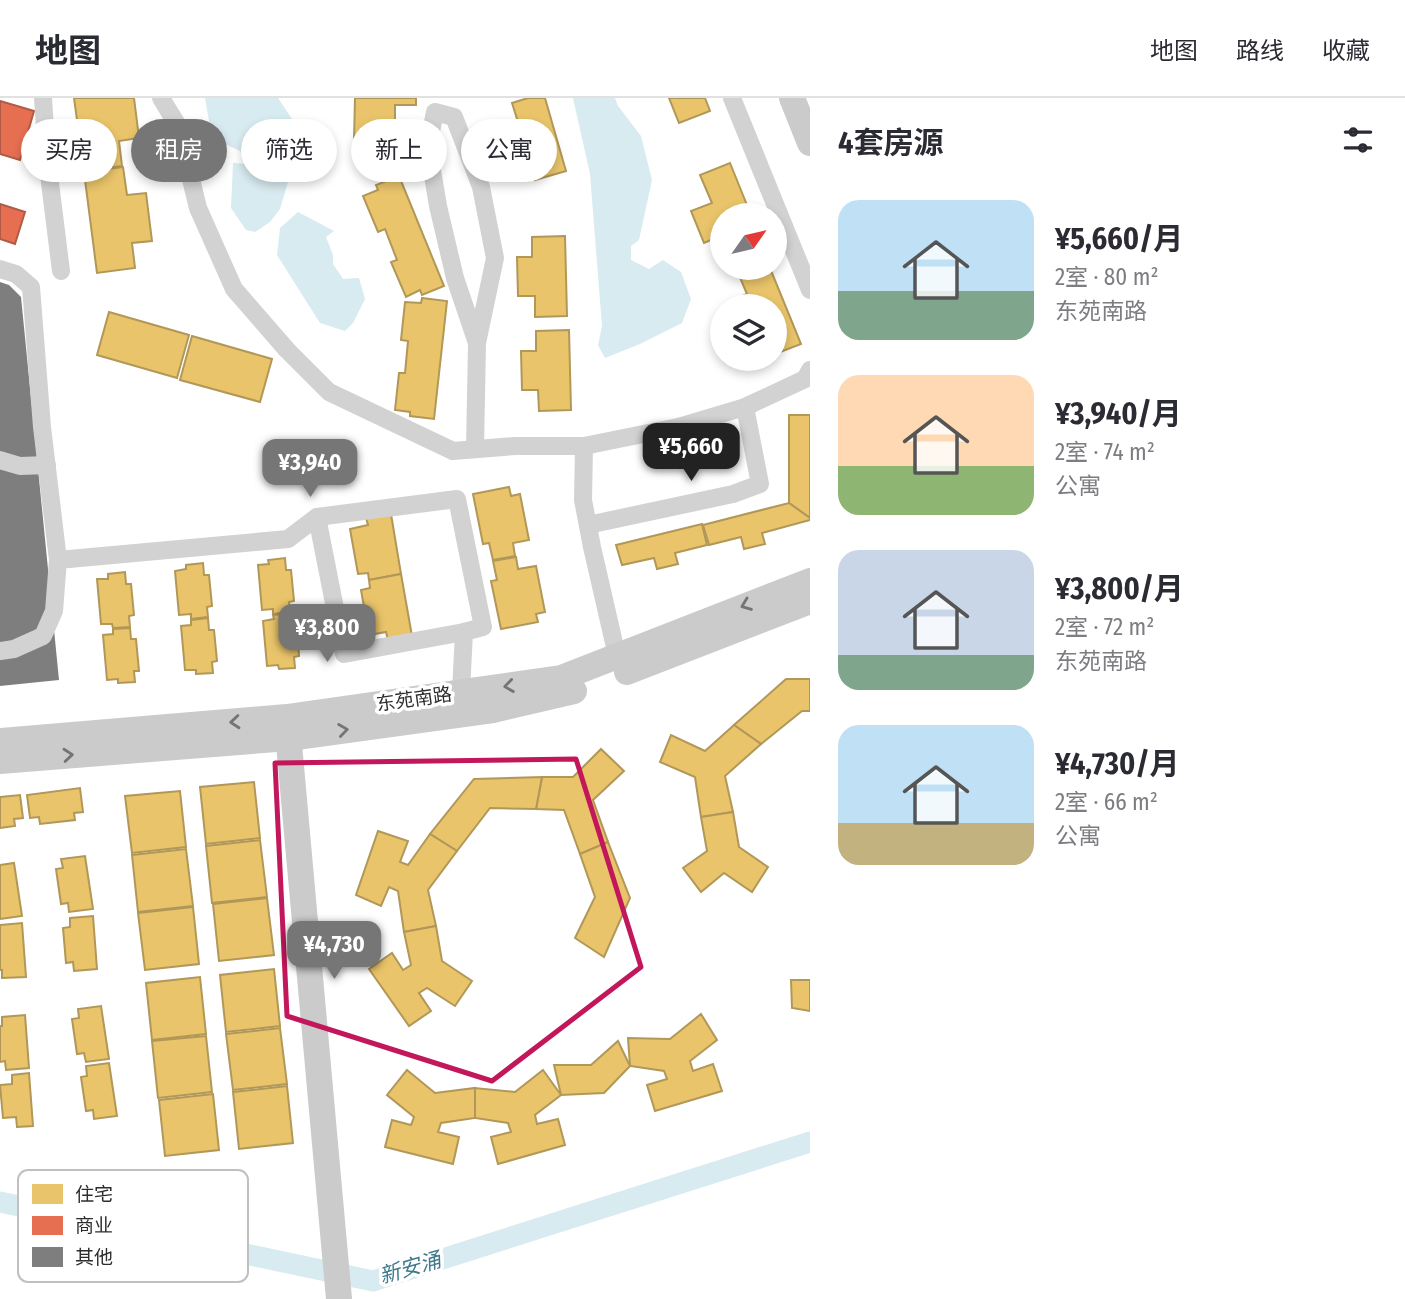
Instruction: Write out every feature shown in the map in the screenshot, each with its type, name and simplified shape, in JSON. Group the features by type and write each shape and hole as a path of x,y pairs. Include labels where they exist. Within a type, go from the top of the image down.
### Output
{"street":[{"path":"43,98 47,159 61,271"},
{"path":"161,98 177,126 198,208 234,289 287,350 329,392 453,451 515,446 584,446 678,427 745,407 805,379 810,370"},
{"path":"732,98 810,290"},
{"path":"792,98 810,144"},
{"path":"475,449 477,343 495,258 481,187 454,117 435,112 428,146 438,206 455,278 477,343"},
{"path":"0,269 16,274 31,287 58,560 54,611 43,636 14,649 0,651"},
{"path":"588,525 733,494 760,484 745,407"},
{"path":"584,446 583,500 617,656"},
{"path":"0,460 20,466 47,465"},
{"path":"58,560 288,540 317,517 457,499 483,627 344,654 317,517"},
{"name":"东苑南路","path":"0,741 288,728 461,692 561,678 810,581"},
{"name":"东苑南路","path":"0,761 288,728 493,710 566,694 810,601"},
{"path":"461,692 464,632"},
{"path":"288,728 338,1290"}],"highlighted area":[{"path":"576,759 641,967 492,1081 287,1016 275,763"}],"shaded area":[{"path":"205,98 278,98 292,119 241,119 241,153 227,145 227,119 209,119"},
{"path":"573,98 615,98 641,136 652,180 639,240 631,246 631,260 649,269 663,260 681,272 691,299 682,323 605,358 598,345 602,326 590,174"},
{"path":"233,163 241,164 241,182 288,182 280,209 270,222 255,232 246,230 231,208"},
{"path":"298,212 334,231 326,237 333,255 333,264 343,279 359,278 365,299 353,323 345,331 320,323 277,255 280,228"}],"building: 住宅":[{"path":"74,98 134,98 137,119 131,119 131,139 119,141 122,166 117,167 117,119 77,119"},
{"path":"355,98 416,98 416,105 395,105 395,119 354,119"},
{"path":"528,98 545,98 551,119 517,119 512,103"},
{"path":"669,98 705,98 710,111 679,123"},
{"path":"557,140 566,171 557,174"},
{"path":"730,163 746,203 712,203 700,175"},
{"path":"123,167 127,195 146,193 152,241 132,243 135,268 97,273 85,182 117,182 117,168"},
{"path":"401,182 444,286 422,295 420,290 406,297 391,262 397,260 385,229 378,232 363,196 378,190 376,185"},
{"path":"710,204 710,240 704,243 691,211"},
{"path":"565,236 567,316 535,317 535,296 518,296 517,257 532,257 532,237"},
{"path":"741,280 775,280 781,294 747,294"},
{"path":"422,298 447,301 434,419 410,416 410,412 395,410 399,373 405,373 408,341 401,340 405,302 421,303"},
{"path":"787,310 801,344 787,349"},
{"path":"109,312 189,335 177,378 97,355"},
{"path":"569,330 571,410 539,411 538,390 522,390 521,351 536,351 536,331"},
{"path":"192,336 272,359 260,402 180,380"},
{"path":"789,415 810,415 810,518 789,503"},
{"path":"509,487 511,496 520,494 529,540 513,543 515,556 493,560 489,543 483,544 473,494"},
{"path":"789,503 810,520 762,533 765,544 744,549 741,537 709,545 703,525"},
{"path":"391,514 401,574 369,580 368,573 358,574 350,529 368,525 366,518"},
{"path":"702,524 707,545 675,553 678,564 657,569 654,558 622,565 616,545"},
{"path":"516,557 518,569 536,566 545,612 536,614 538,622 501,629 491,581 497,580 493,561"},
{"path":"285,558 286,570 291,570 294,601 289,602 290,612 273,614 273,609 262,610 258,565 269,564 268,560"},
{"path":"203,563 204,575 209,575 212,606 207,607 208,617 191,619 191,614 179,615 175,571 186,569 186,565"},
{"path":"125,572 126,584 131,584 134,615 129,616 130,627 113,628 112,624 101,624 97,579 108,579 108,574"},
{"path":"401,574 412,636 388,640 386,632 369,635 361,590 370,588 369,580"},
{"path":"291,613 291,625 297,625 299,656 294,657 295,668 279,669 278,665 267,666 263,621 274,619 273,615"},
{"path":"208,618 209,630 214,630 217,661 212,662 213,673 196,674 196,670 185,670 181,626 191,625 191,620"},
{"path":"130,628 131,639 136,639 139,671 134,671 135,682 118,683 118,679 107,680 103,635 113,634 113,629"},
{"path":"786,679 810,679 810,711 802,711 761,744 734,725"},
{"path":"734,725 761,744 725,776 733,812 701,817 695,777 660,762 671,735 705,751"},
{"path":"601,749 624,771 593,800 608,842 580,854 564,810 536,809 542,777 573,777"},
{"path":"542,777 536,809 490,808 457,851 430,834 474,779"},
{"path":"254,782 260,838 206,844 200,787"},
{"path":"80,788 83,812 74,813 75,820 40,824 39,817 30,818 27,795"},
{"path":"180,791 186,847 132,853 125,796"},
{"path":"20,795 23,818 14,819 15,826 0,828 0,797"},
{"path":"733,812 739,847 768,867 752,892 724,873 701,892 683,868 707,851 701,817"},
{"path":"378,831 408,841 400,862 408,865 430,834 457,851 428,890 436,926 404,932 398,891 389,887 381,906 356,895"},
{"path":"260,840 267,897 212,903 206,846"},
{"path":"608,842 630,898 604,957 575,938 595,897 580,854"},
{"path":"186,849 193,906 138,912 132,855"},
{"path":"85,856 93,909 69,912 68,903 61,904 56,869 63,868 61,859"},
{"path":"14,863 22,916 0,919 0,865"},
{"path":"267,898 274,955 219,961 213,904"},
{"path":"193,907 199,964 145,970 138,913"},
{"path":"93,916 97,969 74,971 73,962 66,963 63,928 70,927 70,918"},
{"path":"22,923 26,977 2,978 0,925"},
{"path":"436,926 442,961 472,981 455,1006 427,988 419,993 431,1011 409,1026 369,969 392,953 403,970 411,965 404,932"},
{"path":"274,969 280,1026 226,1032 220,975"},
{"path":"200,977 206,1034 152,1040 146,983"},
{"path":"791,980 810,980 810,1011 792,1008"},
{"path":"101,1006 109,1059 86,1062 84,1053 77,1054 72,1019 79,1018 78,1009"},
{"path":"701,1014 717,1040 690,1061 693,1071 713,1064 722,1091 655,1111 647,1085 667,1079 664,1071 630,1066 628,1038 670,1039"},
{"path":"25,1015 29,1068 6,1070 5,1061 0,1062 2,1017"},
{"path":"280,1028 287,1084 233,1090 226,1034"},
{"path":"206,1036 212,1092 158,1098 152,1041"},
{"path":"618,1041 630,1066 604,1093 561,1095 554,1065 591,1065"},
{"path":"109,1063 117,1116 94,1119 93,1110 86,1111 81,1077 87,1076 86,1066"},
{"path":"407,1070 435,1093 475,1088 475,1118 441,1123 438,1132 459,1137 453,1164 385,1147 392,1120 411,1125 414,1117 387,1095"},
{"path":"543,1070 561,1095 535,1115 537,1124 558,1119 565,1145 498,1164 491,1137 511,1132 508,1123 475,1118 475,1088 515,1092"},
{"path":"29,1073 33,1126 17,1127 16,1117 3,1118 0,1085 12,1084 12,1075"},
{"path":"287,1086 293,1143 239,1149 233,1092"},
{"path":"213,1094 219,1150 165,1156 159,1100"}],"building: 商业":[{"path":"0,101 34,111 32,119 21,119 20,160 0,154"},
{"path":"0,204 25,212 15,244 0,239"}],"building: 其他":[{"path":"0,282 9,285 21,297 59,680 0,686"}],"waterway":[{"name":"新安涌","path":"248,1255 373,1281 810,1142"},
{"name":"新安涌","path":"0,1202 18,1206"}]}
